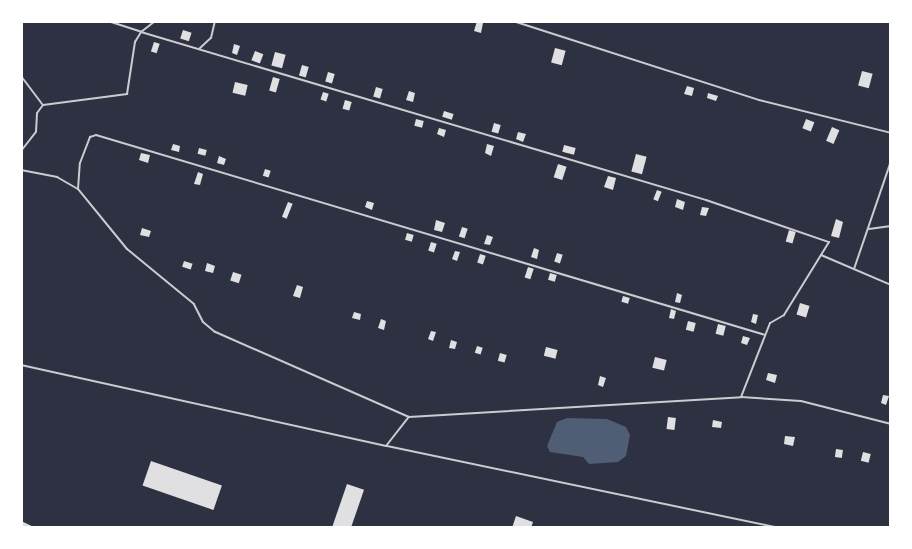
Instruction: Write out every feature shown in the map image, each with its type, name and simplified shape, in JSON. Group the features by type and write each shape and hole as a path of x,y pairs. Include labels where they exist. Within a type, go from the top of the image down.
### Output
{"lane":[{"path":"108,21 792,228 829,243 784,315 770,323 741,397"},
{"path":"21,151 36,132 37,113 43,105 127,94 135,42 141,32 155,21"},
{"path":"198,49 211,38 215,21"},
{"path":"513,21 759,100 891,133"},
{"path":"21,76 43,105"},
{"path":"78,189 80,163 90,137 96,135 765,335"},
{"path":"854,269 891,161"},
{"path":"21,170 57,177 78,189 127,249 194,304 215,332 409,417 741,397 801,401 891,424"},
{"path":"868,230 891,226"},
{"path":"821,255 891,285"},
{"path":"21,365 386,446 781,528"},
{"path":"386,446 409,417"}],"water":[{"path":"567,418 607,419 626,427 630,435 626,456 618,462 589,464 583,457 550,452 547,446 557,422"}],"building":[{"path":"477,21 483,23 481,33 474,31"},
{"path":"183,30 192,33 189,41 180,39"},
{"path":"154,42 160,44 157,53 151,52"},
{"path":"234,44 240,46 237,55 232,53"},
{"path":"555,48 566,51 562,65 551,62"},
{"path":"255,51 263,54 260,64 251,60"},
{"path":"275,52 286,55 282,68 271,66"},
{"path":"302,65 309,67 306,78 299,76"},
{"path":"862,71 873,74 869,88 858,85"},
{"path":"328,72 335,74 332,84 325,82"},
{"path":"273,77 280,79 276,92 269,90"},
{"path":"235,82 248,85 245,96 233,93"},
{"path":"687,86 694,88 692,96 684,94"},
{"path":"376,87 383,89 380,99 373,97"},
{"path":"409,91 415,93 413,102 406,100"},
{"path":"323,92 329,94 326,101 321,100"},
{"path":"708,93 718,96 716,101 707,98"},
{"path":"345,100 352,102 349,111 343,109"},
{"path":"444,111 454,114 452,120 442,117"},
{"path":"416,119 424,121 422,128 414,126"},
{"path":"806,119 814,122 811,132 802,128"},
{"path":"494,123 501,125 498,134 492,132"},
{"path":"832,127 839,130 834,144 826,141"},
{"path":"439,128 446,130 444,137 437,134"},
{"path":"518,132 526,134 523,142 516,139"},
{"path":"173,144 180,146 179,152 171,150"},
{"path":"487,144 494,146 491,156 485,153"},
{"path":"564,145 576,148 574,155 562,152"},
{"path":"199,148 207,150 205,156 198,154"},
{"path":"141,153 150,155 148,163 139,160"},
{"path":"636,154 647,157 642,174 631,171"},
{"path":"219,156 226,159 224,165 217,163"},
{"path":"558,164 567,167 562,180 554,177"},
{"path":"265,169 271,171 269,178 263,176"},
{"path":"198,172 203,174 200,185 194,184"},
{"path":"608,176 616,178 613,190 604,187"},
{"path":"657,190 662,192 658,201 653,199"},
{"path":"677,199 685,202 683,210 675,207"},
{"path":"367,201 374,203 372,210 365,207"},
{"path":"288,202 293,204 287,219 282,217"},
{"path":"702,207 709,208 706,216 700,215"},
{"path":"836,219 843,222 839,238 831,236"},
{"path":"436,220 445,223 442,232 434,230"},
{"path":"462,227 468,229 465,238 459,237"},
{"path":"142,228 151,231 149,237 140,235"},
{"path":"789,230 796,232 792,243 786,242"},
{"path":"407,233 414,235 412,242 405,240"},
{"path":"487,235 493,237 490,245 484,244"},
{"path":"431,242 437,244 434,252 428,251"},
{"path":"534,248 539,250 537,259 531,257"},
{"path":"455,251 460,252 457,261 452,259"},
{"path":"557,253 563,255 560,263 554,262"},
{"path":"480,254 486,256 483,264 477,263"},
{"path":"184,261 193,264 191,269 182,267"},
{"path":"207,263 215,266 213,273 205,271"},
{"path":"528,267 534,269 530,279 525,277"},
{"path":"233,272 242,275 239,283 230,281"},
{"path":"550,273 557,275 555,282 548,280"},
{"path":"297,285 303,287 300,298 293,296"},
{"path":"677,293 682,295 680,303 675,302"},
{"path":"623,296 630,298 628,304 621,302"},
{"path":"800,303 810,306 806,317 796,314"},
{"path":"671,309 676,311 674,319 669,318"},
{"path":"354,312 361,314 360,320 352,318"},
{"path":"753,314 758,315 756,324 751,322"},
{"path":"381,319 386,321 384,330 378,328"},
{"path":"688,321 696,323 694,332 686,330"},
{"path":"718,324 726,326 723,336 716,334"},
{"path":"431,331 436,332 433,341 428,339"},
{"path":"743,336 750,338 747,345 741,343"},
{"path":"451,340 457,342 455,349 449,348"},
{"path":"477,346 483,348 481,355 475,353"},
{"path":"546,347 558,350 555,359 544,356"},
{"path":"500,353 507,355 505,363 498,361"},
{"path":"655,357 667,360 664,371 652,368"},
{"path":"768,373 777,375 775,383 766,380"},
{"path":"600,376 606,378 603,387 598,385"},
{"path":"883,395 889,396 886,405 881,403"},
{"path":"668,417 676,418 674,430 667,429"},
{"path":"713,420 722,422 721,428 712,427"},
{"path":"785,436 795,437 793,446 784,444"},
{"path":"836,449 843,450 842,458 835,457"},
{"path":"863,452 871,454 869,463 861,461"},
{"path":"151,461 222,485 213,510 143,486"},
{"path":"347,484 364,490 351,528 332,527"},
{"path":"516,516 533,522 531,528 512,528"},
{"path":"21,521 36,528 21,528"}]}
